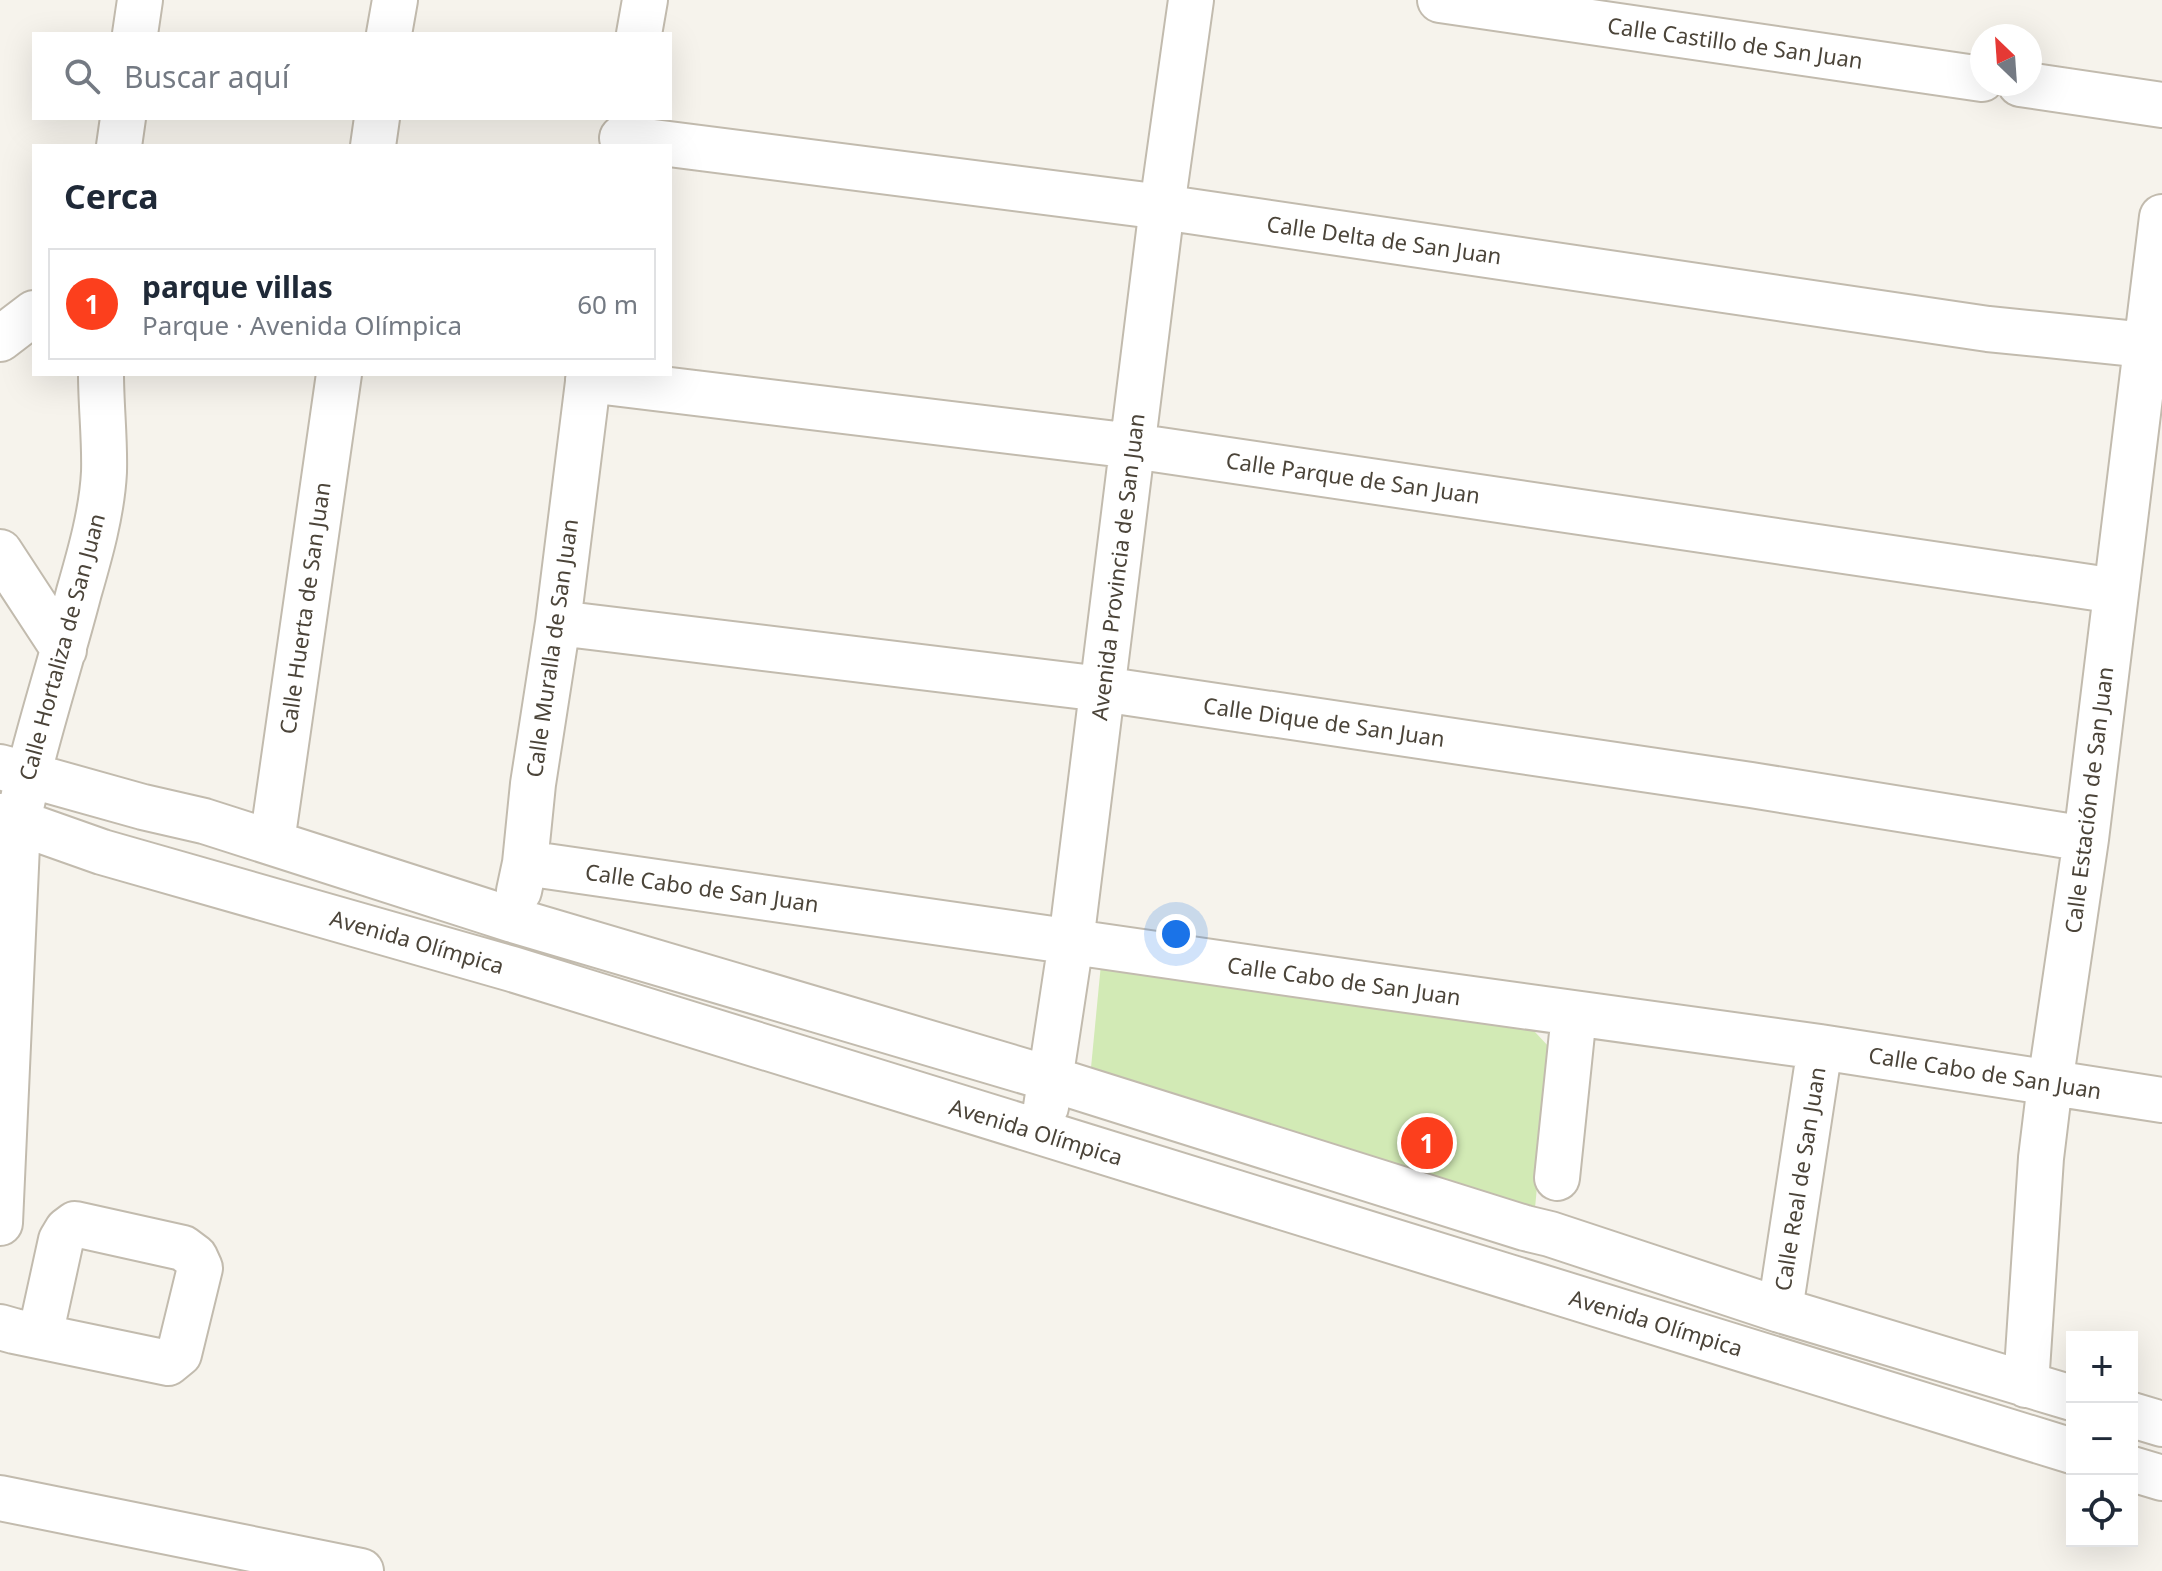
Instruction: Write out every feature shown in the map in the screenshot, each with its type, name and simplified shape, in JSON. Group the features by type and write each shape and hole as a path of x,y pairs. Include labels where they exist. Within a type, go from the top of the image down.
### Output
{"street":[{"path":"135,32 140,0"},
{"path":"389,32 395,0"},
{"path":"639,32 645,0"},
{"name":"Avenida Provincia de San Juan","path":"1041,1133 1071,942 1162,207 1191,0"},
{"name":"Calle Castillo de San Juan","path":"1440,0 1970,77"},
{"path":"2042,87 2162,105"},
{"path":"119,144 123,120"},
{"path":"373,144 377,120"},
{"name":"Calle Delta de San Juan","path":"622,134 1162,207 1988,329 2146,345"},
{"name":"Calle Estación de San Juan","path":"2026,1385 2041,1158 2086,839 2162,217"},
{"name":"Calle Hortaliza de San Juan","path":"0,1223 9,820 14,770 64,650 88,561 104,473 101,376"},
{"name":"Calle Huerta de San Juan","path":"272,842 339,376"},
{"name":"Calle Parque de San Juan","path":"588,377 1133,446 2116,591"},
{"name":"Calle Muralla de San Juan","path":"513,920 525,863 588,377"},
{"path":"0,552 64,650"},
{"name":"Calle Dique de San Juan","path":"558,623 1102,689 1751,785 2086,839"},
{"path":"14,770 204,821 513,920 1051,1079 1550,1234 1780,1310 2066,1396"},
{"name":"Avenida Olímpica","path":"9,820 169,872 512,969 2066,1449"},
{"name":"Calle Cabo de San Juan","path":"525,863 1820,1047 2162,1100"},
{"path":"1557,1178 1574,1014"},
{"name":"Calle Real de San Juan","path":"1780,1310 1820,1047"},
{"path":"2138,1417 2162,1424"},
{"path":"2138,1471 2162,1478"},
{"path":"0,1498 361,1571"}],"green space":[{"path":"1101,964 1521,1017 1550,1048 1535,1208 1090,1078"}],"place":[{"name":"parque villas","path":"1427,1143"}]}
